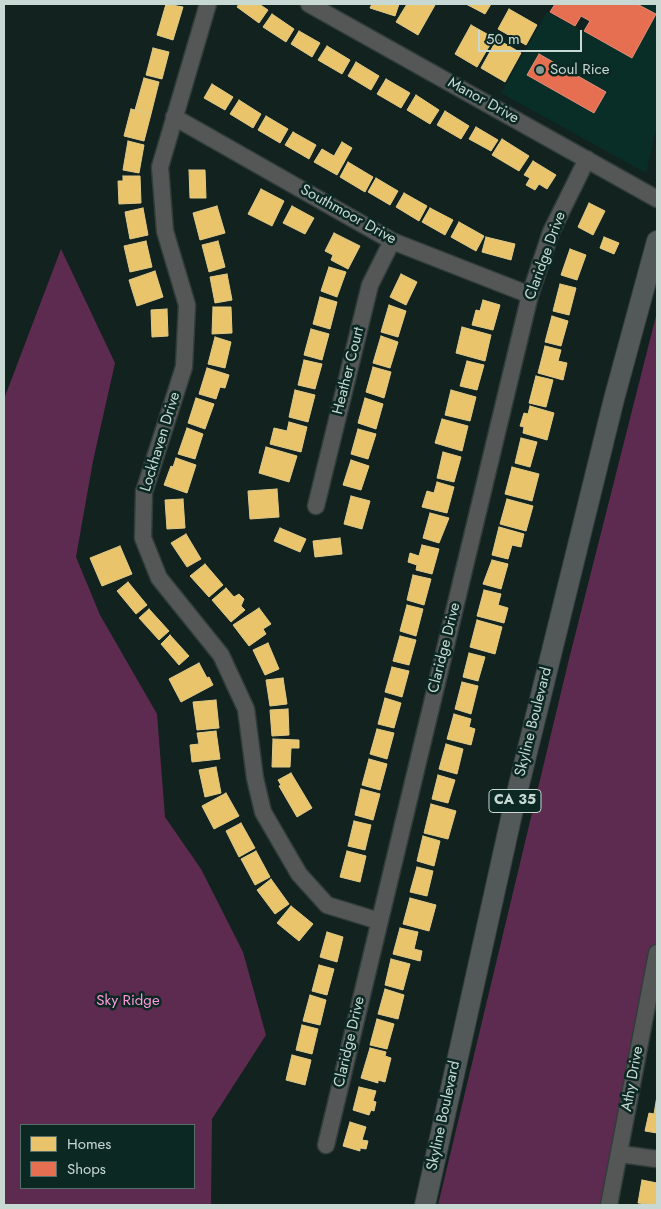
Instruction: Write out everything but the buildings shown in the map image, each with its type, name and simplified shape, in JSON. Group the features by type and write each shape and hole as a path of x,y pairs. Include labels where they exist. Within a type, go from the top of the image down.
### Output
{"main road":[{"name":"Skyline Boulevard","path":"425,1205 514,806 614,399 657,241"}],"street":[{"name":"Lockhaven Drive","path":"208,4 160,167 165,231 186,305 184,367 144,492 143,538 159,578 221,655 246,710 255,778 263,812 299,874 327,905 378,921"},
{"name":"Manor Drive","path":"309,4 657,198"},
{"name":"Southmoor Drive","path":"174,117 392,241 530,295"},
{"name":"Claridge Drive","path":"326,1145 378,921 530,295 551,232 587,159"},
{"name":"Heather Court","path":"316,506 370,285 392,241"},
{"name":"Athy Drive","path":"609,1205 657,953"},
{"path":"620,1154 657,1160"}],"shaded area":[{"path":"639,4 657,4 657,125 646,173 501,93 547,12 614,48"}],"green space":[{"name":"Sky Ridge","path":"61,249 115,363 93,461 76,557 100,615 157,714 165,817 201,869 243,952 266,1035 212,1119 211,1205 4,1205 4,399"},
{"path":"657,312 657,992 602,1205 438,1205 568,663"}],"place":[{"name":"Soul Rice","path":"540,70"}]}
